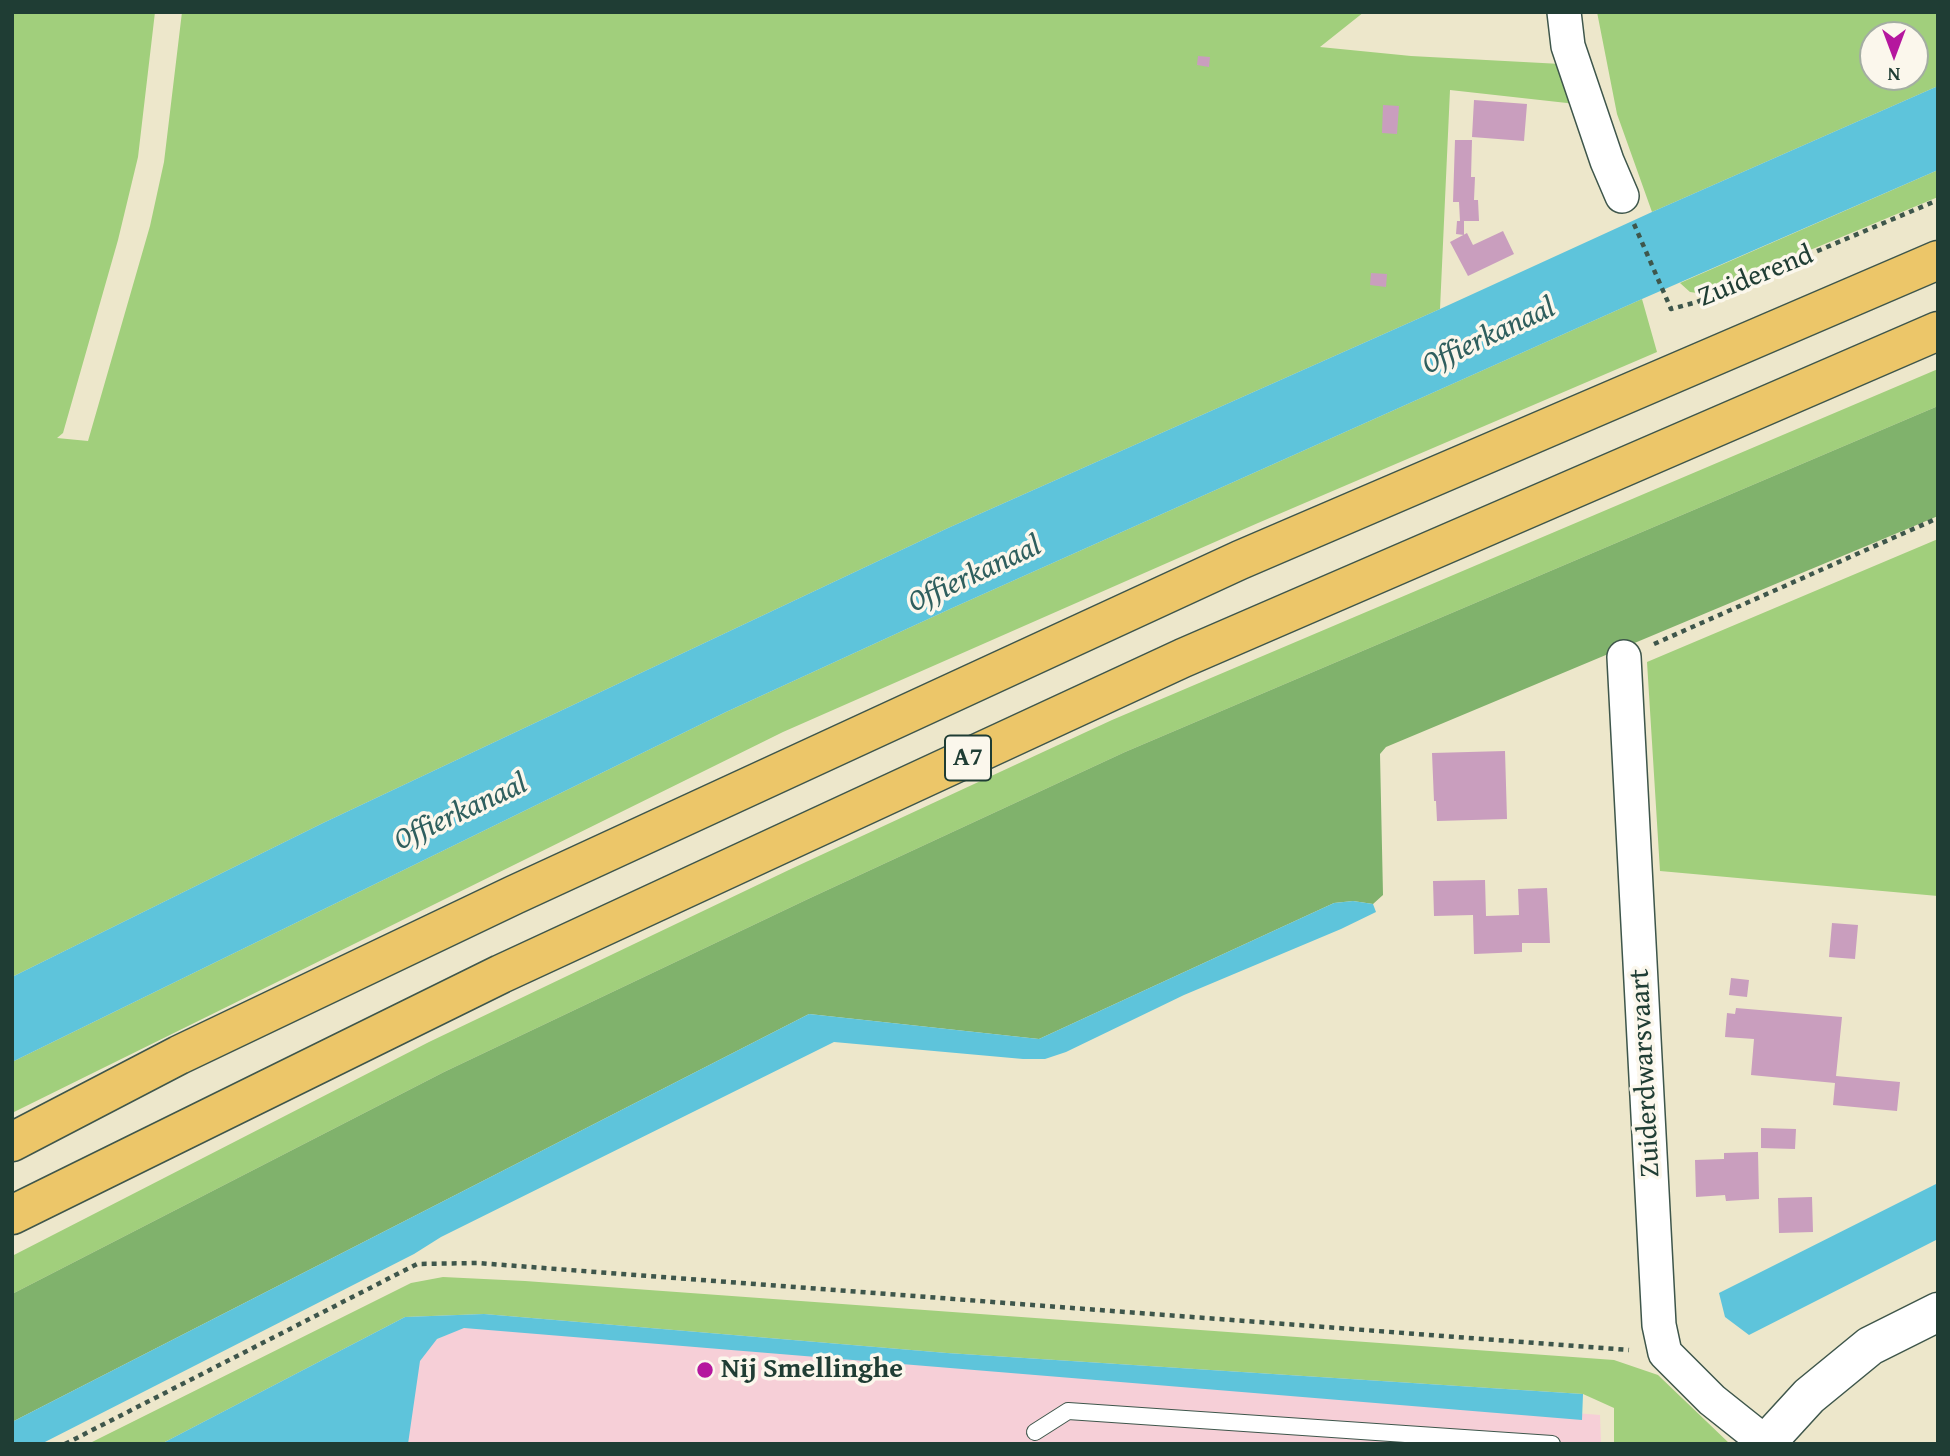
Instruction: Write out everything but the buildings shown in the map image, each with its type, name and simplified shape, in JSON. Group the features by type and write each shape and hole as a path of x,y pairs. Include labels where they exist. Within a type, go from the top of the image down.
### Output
{"highway":[{"name":"A7","path":"12,1142 179,1055 514,895 1240,560 1938,260"},
{"name":"A7","path":"12,1215 501,975 1170,664 1938,331"}],"street":[{"path":"1564,12 1568,46 1607,161 1625,204"},
{"name":"Zuiderdwarsvaart","path":"1624,657 1659,1325 1665,1353"},
{"path":"1665,1353 1712,1400 1765,1443 1809,1396 1870,1346 1938,1312"}],"lane":[{"path":"1035,1432 1068,1411 1552,1444"}],"path":[{"name":"Zuiderend","path":"1625,204 1671,309 1697,302 1938,200"},
{"path":"1624,657 1938,518"},
{"path":"65,1444 417,1264 477,1263 1665,1353"}],"shaded area":[{"name":"Nij Smellinghe","path":"465,1325 1600,1415 1601,1444 235,1444"}],"green space":[{"path":"12,12 155,12 138,157 118,240 63,433 57,438 88,441 150,226 164,162 182,12 1364,12 1320,47 1411,56 1561,64 1576,104 1450,90 1440,309 948,528 323,823 12,977"},
{"path":"1597,12 1938,12 1938,86 1929,90 1929,21 1859,21 1859,91 1927,91 1652,212 1617,114"},
{"path":"1938,170 1938,197 1704,294 1690,292 1680,283"},
{"path":"1642,299 1657,352 1258,523 783,732 12,1113 12,1062 726,712"},
{"path":"1938,369 1938,406 1125,752 444,1072 12,1294 12,1256 429,1042 793,868 1112,720"},
{"path":"1938,406 1938,516 1386,747 1380,754 1383,895 1373,904 1353,901 1334,903 1039,1039 809,1014 12,1422 12,1294 444,1072 1125,752"},
{"path":"1938,539 1938,896 1660,871 1647,662"},
{"path":"443,1277 1614,1360 1658,1375 1730,1444 1614,1444 1614,1408 1583,1394 947,1353 484,1314 405,1317 161,1444 88,1444 411,1283"}],"water":[{"name":"Offierkanaal","path":"1938,86 1938,170 1642,299 726,712 12,1062 12,977 323,823 948,528"},
{"path":"1353,901 1373,904 1376,912 1184,995 1066,1052 1045,1059 834,1042 441,1237 414,1254 41,1444 12,1444 12,1422 809,1014 1039,1039 1334,903"},
{"path":"1938,1183 1938,1239 1749,1335 1725,1317 1719,1293"},
{"path":"484,1314 947,1353 1583,1394 1582,1420 464,1328 437,1339 420,1361 408,1444 161,1444 405,1317"}],"place":[{"name":"Nij Smellinghe","path":"705,1370"}]}
